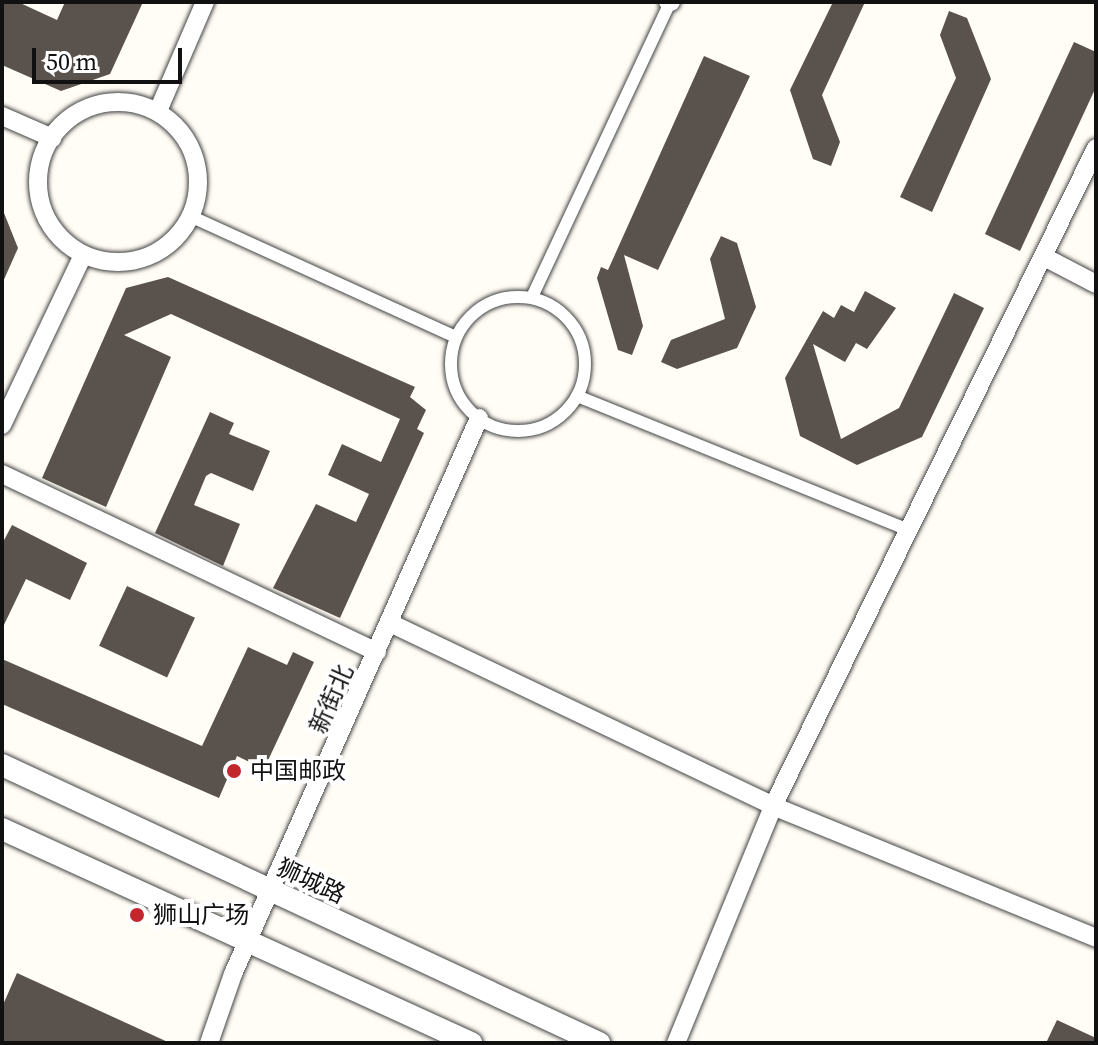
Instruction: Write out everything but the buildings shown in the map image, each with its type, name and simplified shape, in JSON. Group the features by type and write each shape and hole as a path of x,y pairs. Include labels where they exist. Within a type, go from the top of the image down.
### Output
{"street":[{"path":"158,111 205,2"},
{"path":"532,297 670,2"},
{"path":"131,101 158,111 179,129 194,153 199,180 190,216 164,248 138,260 111,262 83,255 61,239 40,201 38,173 52,138 62,123 103,102 131,101"},
{"path":"2,116 52,138"},
{"path":"676,1043 773,806 1046,258 1096,148"},
{"path":"190,216 456,337"},
{"path":"2,425 83,255"},
{"path":"1046,258 1096,284"},
{"path":"532,297 571,322 582,343 586,366 577,396 553,422 531,431 508,431 479,418 455,389 451,359 456,337 489,303 532,297"},
{"path":"577,396 909,530"},
{"name":"新街北","path":"209,1043 249,943 479,418"},
{"path":"2,474 377,652"},
{"path":"390,623 773,806 1096,938"},
{"name":"狮城路","path":"2,765 599,1043"},
{"path":"2,829 471,1043"}],"place":[{"name":"中国邮政","path":"234,771"},
{"name":"狮山广场","path":"137,915"}]}
